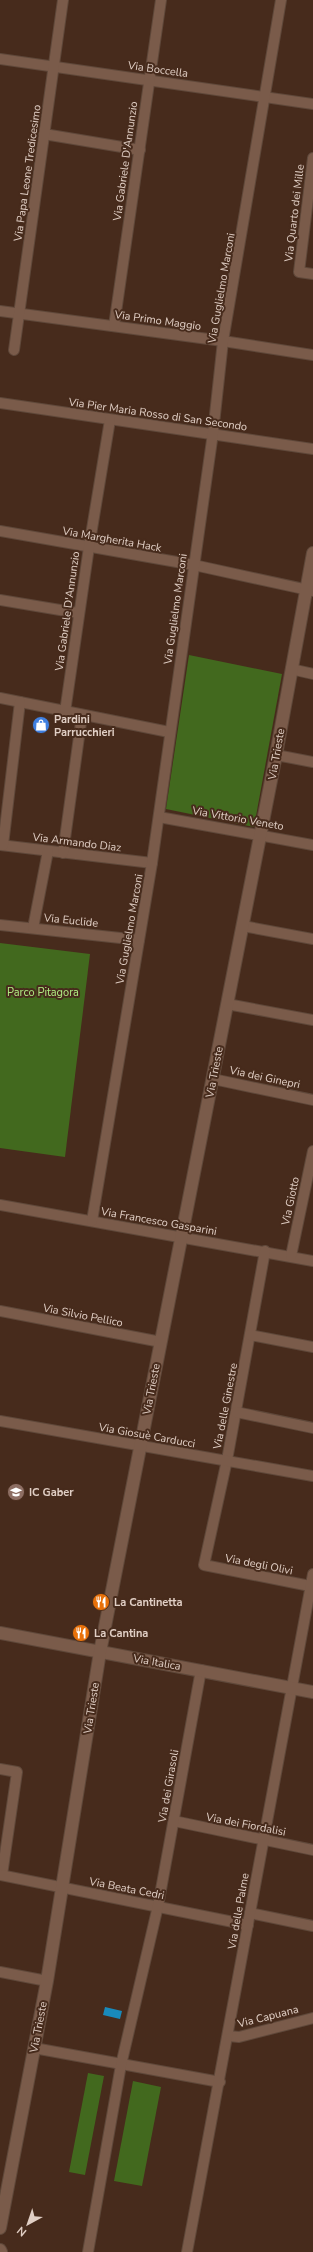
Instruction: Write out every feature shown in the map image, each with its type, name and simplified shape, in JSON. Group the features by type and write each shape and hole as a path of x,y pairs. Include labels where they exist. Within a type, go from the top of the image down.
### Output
{"street":[{"name":"Via Papa Leone Tredicesimo","path":"14,350 55,66 63,0"},
{"name":"Via Gabriele D'Annunzio","path":"114,326 140,150 148,79 161,0"},
{"name":"Via Guglielmo Marconi","path":"92,1221 159,817 169,732 213,433 223,341 266,97 281,0"},
{"name":"Via Boccella","path":"0,59 148,79 313,104"},
{"path":"44,134 140,150"},
{"name":"Via Quarto dei Mille","path":"313,163 299,272 313,274"},
{"name":"Via Primo Maggio","path":"0,311 223,341 313,355"},
{"name":"Via Pier Maria Rosso di San Secondo","path":"0,403 110,420 213,433 313,449"},
{"name":"Via Gabriele D'Annunzio","path":"65,712 88,547 110,420"},
{"name":"Via Margherita Hack","path":"0,531 194,565 309,590"},
{"name":"Via Trieste","path":"0,2228 47,1982 100,1652 180,1238 261,834 291,669 309,590 313,553"},
{"path":"0,600 78,613"},
{"path":"291,669 313,674"},
{"path":"0,698 169,732"},
{"path":"1,845 20,702"},
{"path":"63,853 82,715"},
{"path":"276,755 313,762"},
{"name":"Via Vittorio Veneto","path":"159,817 261,834 313,845"},
{"name":"Via Armando Diaz","path":"1,845 152,863"},
{"path":"33,928 48,851"},
{"name":"Via Euclide","path":"0,925 139,940"},
{"path":"243,926 313,939"},
{"path":"227,1004 313,1020"},
{"name":"Via dei Ginepri","path":"213,1079 313,1100"},
{"name":"Via Giotto","path":"290,1256 312,1157"},
{"name":"Via Francesco Gasparini","path":"0,1205 180,1238 265,1251 313,1261"},
{"name":"Via delle Ginestre","path":"204,1565 227,1460 265,1251"},
{"name":"Via Silvio Pellico","path":"0,1311 161,1342"},
{"path":"250,1335 313,1347"},
{"path":"236,1412 313,1428"},
{"name":"Via Giosuè Carducci","path":"0,1421 73,1433 140,1447 227,1460 313,1476"},
{"name":"Via degli Olivi","path":"204,1565 310,1586"},
{"name":"Via delle Palme","path":"187,2252 220,2082 263,1840 293,1688 313,1574"},
{"name":"Via Italica","path":"0,1633 313,1692"},
{"name":"Via dei Girasoli","path":"88,2252 122,2065 158,1906 201,1670"},
{"path":"0,1769 17,1772 1,1875"},
{"name":"Via dei Fiordalisi","path":"174,1821 313,1850"},
{"name":"Via Beata Cedri","path":"1,1875 248,1925"},
{"path":"250,1913 313,1926"},
{"path":"0,1972 47,1982"},
{"name":"Via Capuana","path":"228,2036 238,2037 312,2016"},
{"path":"34,2048 220,2082"}],"green space":[{"path":"189,655 282,674 254,827 166,809"},
{"name":"Parco Pitagora","path":"0,943 90,954 65,1157 0,1148"},
{"path":"88,2073 104,2076 85,2175 69,2172"},
{"path":"133,2081 161,2087 142,2186 114,2181"}],"water":[{"path":"105,2007 122,2011 120,2019 103,2015"}],"place":[{"name":"Pardini Parrucchieri","path":"41,725"},
{"name":"IC Gaber","path":"16,1492"},
{"name":"La Cantinetta","path":"101,1602"},
{"name":"La Cantina","path":"81,1633"}]}
